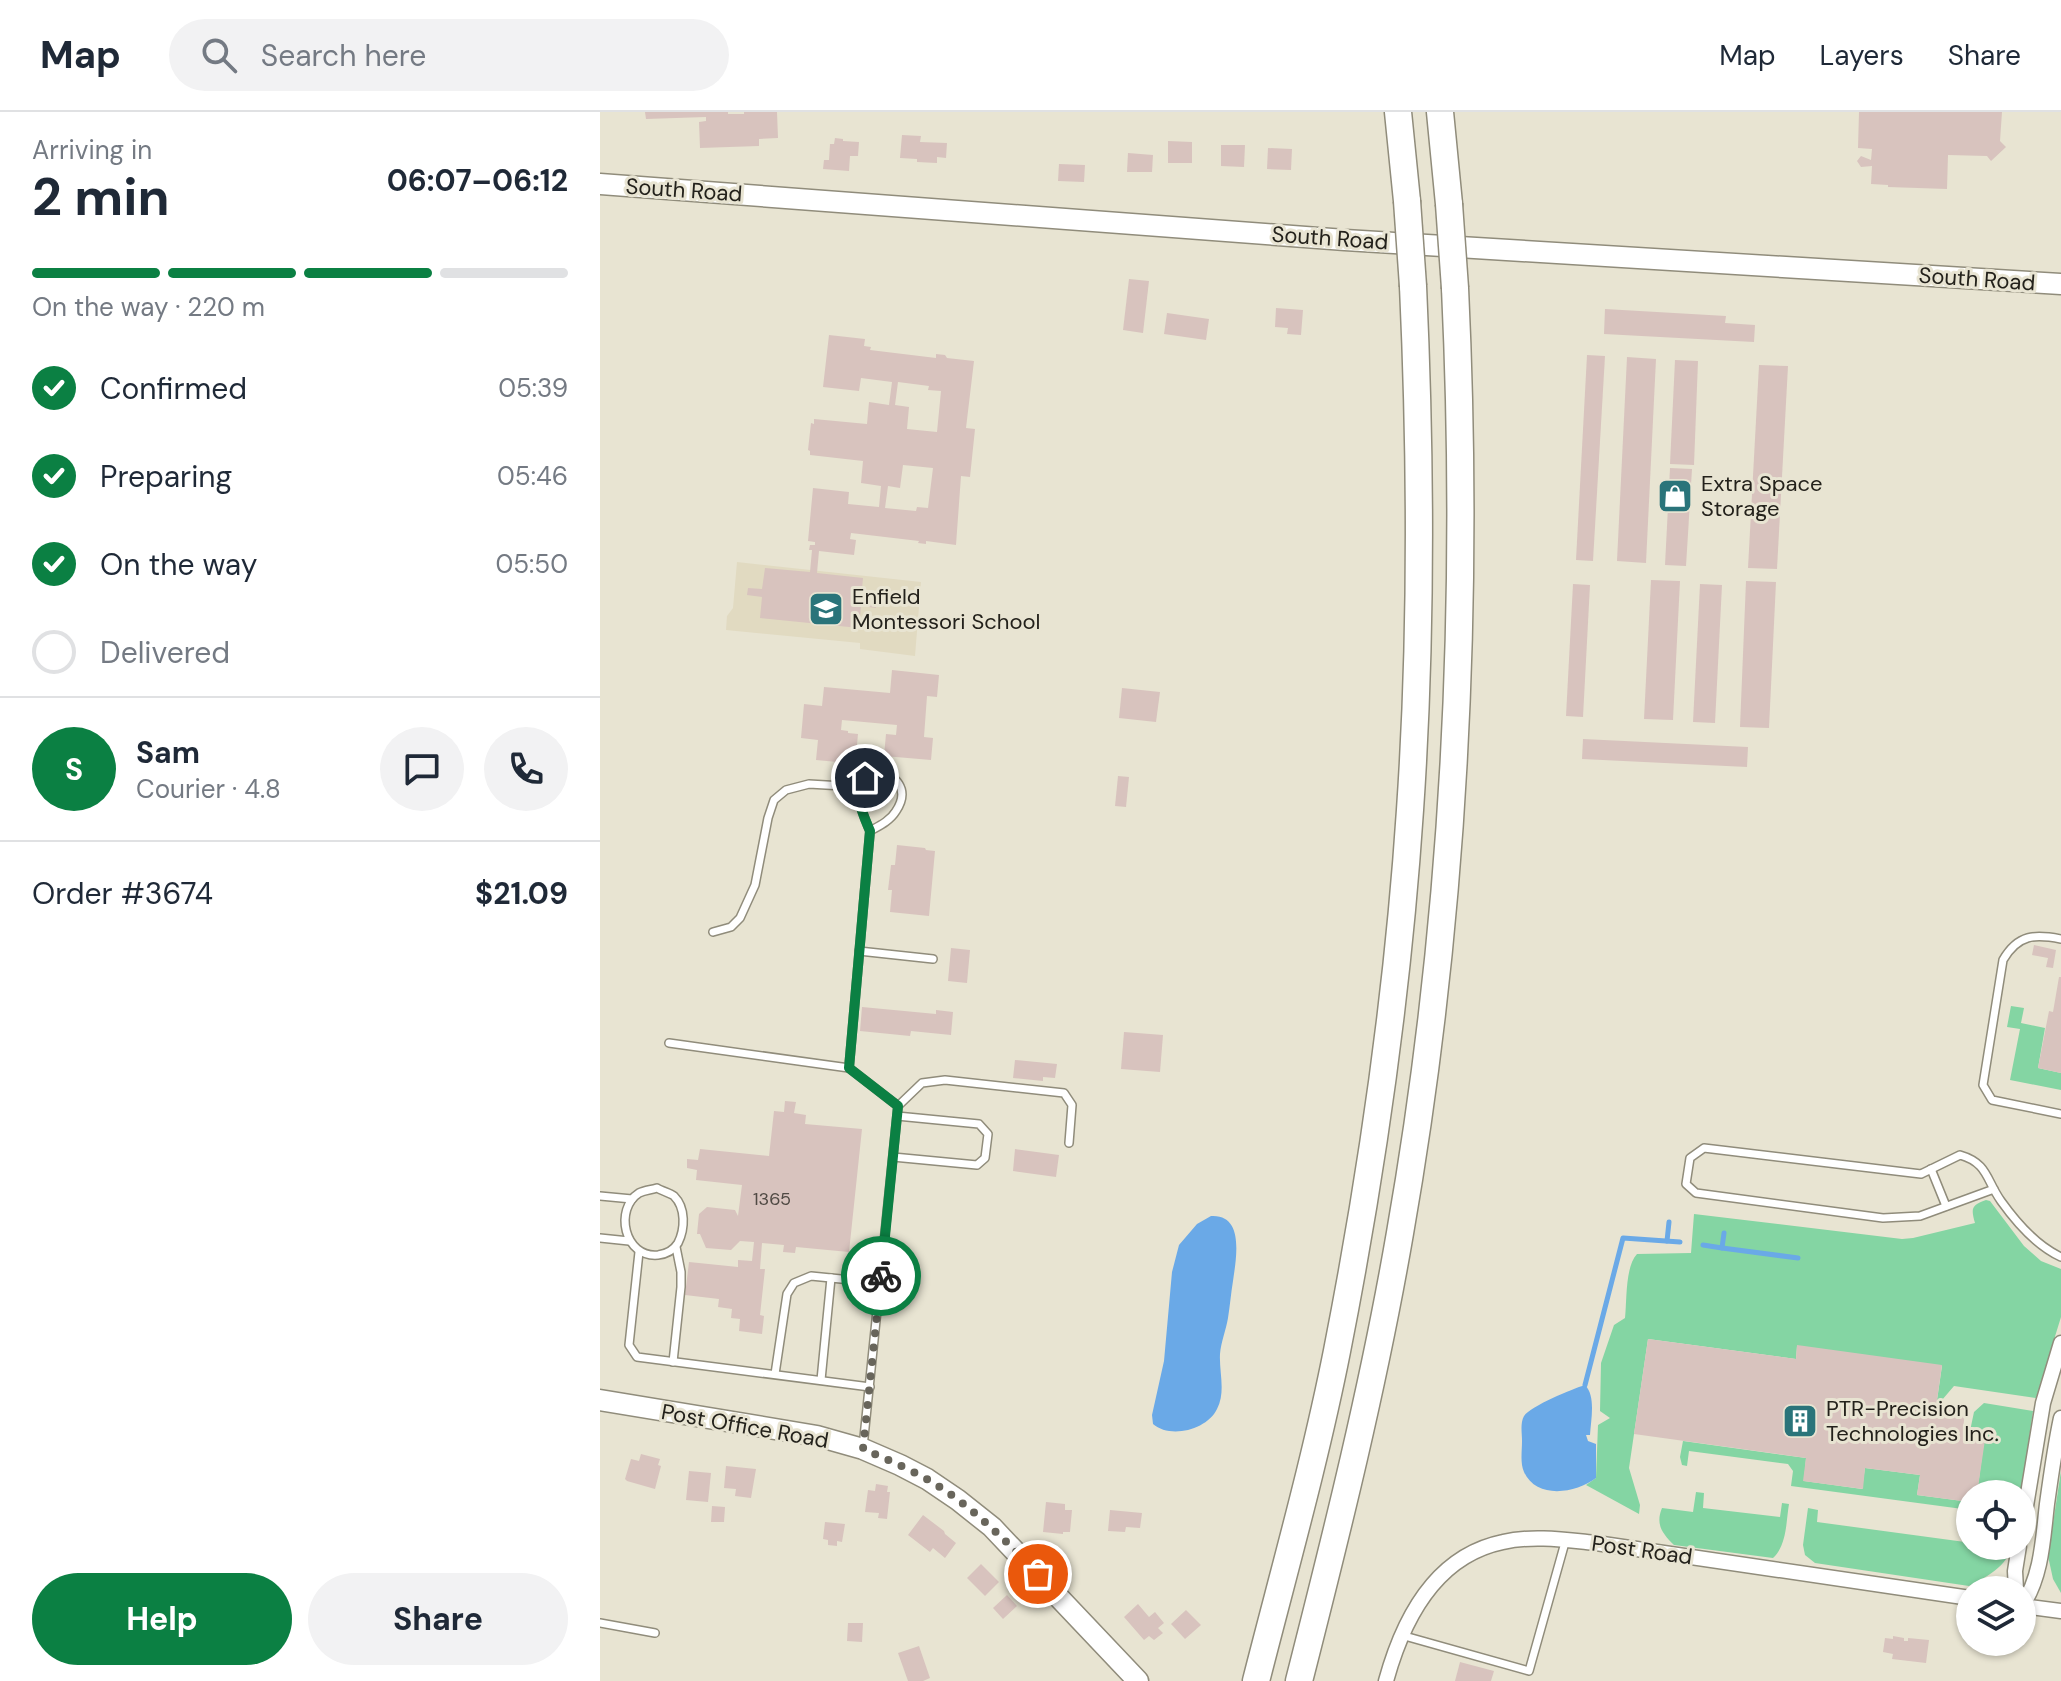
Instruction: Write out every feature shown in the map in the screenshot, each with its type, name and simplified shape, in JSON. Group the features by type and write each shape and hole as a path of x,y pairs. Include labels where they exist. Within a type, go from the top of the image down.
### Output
{"highway":[{"path":"1256,1681 1337,1351 1371,1156 1398,946 1410,811 1419,601 1413,286 1398,112"},
{"path":"1299,1681 1343,1509 1387,1305 1417,1123 1441,935 1454,770 1460,600 1460,434 1455,288 1440,112"}],"main road":[{"name":"South Road","path":"600,184 1345,240 2061,284"},
{"name":"Post Office Road","path":"600,1400 817,1436 863,1449 927,1479 992,1527 1138,1681"}],"street":[{"path":"2030,1480 2043,1403 2061,1343"},
{"path":"2036,1576 2061,1418"},
{"name":"Post Road","path":"1386,1681 1401,1635 1418,1603 1441,1576 1478,1549 1506,1541 1566,1539 1956,1596"},
{"path":"2036,1608 2061,1611"}],"lane":[{"path":"849,1068 870,831 861,810 860,787 873,771 884,772 894,777 901,787 900,803 895,814 870,831"},
{"path":"713,932 731,927 740,918 755,885 774,800 786,790 809,784 860,787"},
{"path":"2061,939 2040,935 2026,938 2012,948 2003,960 1983,1085 1992,1100 2061,1114"},
{"path":"859,951 933,959"},
{"path":"669,1043 849,1068 898,1106"},
{"path":"863,1449 898,1106 922,1083 945,1080 1064,1093 1072,1105 1069,1143"},
{"path":"893,1157 977,1165 985,1158 988,1134 979,1124 897,1116"},
{"path":"1994,1189 1920,1216 1883,1218 1696,1193 1686,1184 1690,1158 1704,1148 1921,1174 1960,1155 1982,1167 1999,1198 2023,1229 2061,1257"},
{"path":"1931,1169 1946,1206"},
{"path":"657,1188 673,1195 681,1206 683,1222 676,1247 666,1254 639,1252 629,1241 626,1226 632,1199 642,1191 657,1188"},
{"path":"600,1196 632,1199"},
{"path":"600,1238 629,1241"},
{"path":"673,1362 681,1287 676,1247"},
{"path":"639,1252 629,1345 637,1357 870,1387"},
{"path":"775,1374 787,1294 794,1283 811,1276 881,1283"},
{"path":"821,1380 831,1278"},
{"path":"1526,1681 1566,1539"},
{"path":"600,1623 655,1633"},
{"path":"1401,1635 1529,1671"}],"shaded area":[{"name":"Enfield Montessori School","path":"737,562 921,582 915,656 860,649 860,643 726,630 727,616 733,608"}],"green space":[{"path":"2011,1006 2024,1008 2021,1023 2045,1028 2038,1068 2061,1073 2061,1090 2010,1080 2020,1029 2007,1027"},
{"path":"1986,1200 1990,1201 2024,1246 2041,1261 2061,1269 2061,1317 2036,1398 1954,1386 1936,1407 1942,1366 1797,1346 1796,1359 1648,1339 1629,1468 1640,1505 1639,1514 1586,1485 1596,1478 1598,1425 1610,1418 1600,1411 1601,1363 1614,1325 1625,1318 1628,1275 1637,1254 1691,1253 1694,1214 1902,1239 1975,1223 1973,1208"},
{"path":"1984,1403 2033,1411 2023,1480 1979,1480 1985,1433 1970,1431 1974,1412"},
{"path":"1683,1441 1806,1458 1804,1481 1862,1489 1865,1468 1920,1475 1917,1495 1956,1500 1956,1508 1791,1486 1793,1471 1788,1464 1689,1451 1687,1466 1682,1465"},
{"path":"2061,1471 2061,1593 2053,1579 2048,1556"},
{"path":"1696,1492 1704,1493 1703,1508 1780,1517 1782,1503 1789,1504 1785,1533 1778,1553 1773,1558 1674,1545 1661,1529 1659,1519 1662,1508 1693,1512"},
{"path":"1808,1508 1818,1510 1817,1522 1956,1541 1956,1560 2006,1560 1987,1576 1956,1576 1956,1584 1815,1563 1805,1555 1803,1545"}],"water":[{"path":"1211,1216 1222,1217 1229,1222 1236,1240 1229,1313 1220,1354 1220,1402 1212,1416 1197,1427 1169,1431 1153,1424 1152,1415 1164,1361 1172,1272 1179,1245 1197,1224"},
{"path":"1585,1385 1591,1395 1592,1408 1590,1435 1586,1435 1588,1441 1596,1444 1596,1478 1568,1490 1538,1487 1530,1481 1522,1465 1524,1416 1543,1403"}],"building":[{"path":"645,112 777,112 778,138 759,139 759,146 700,148 699,122 706,121 706,117 646,119"},
{"path":"1859,112 2002,112 2000,141 2006,147 1991,161 1987,156 1948,155 1947,189 1871,184 1872,166 1861,167 1857,161 1861,156 1871,160 1872,149 1858,148"},
{"path":"902,135 921,136 920,142 947,143 946,158 937,157 937,163 900,158"},
{"path":"835,138 859,142 858,156 850,156 849,171 823,169 824,160 829,160 830,144 834,144"},
{"path":"1168,141 1192,142 1192,163 1168,163"},
{"path":"1221,145 1245,145 1244,167 1221,166"},
{"path":"1268,148 1292,149 1291,170 1267,169"},
{"path":"1128,153 1153,155 1152,172 1127,172"},
{"path":"1059,164 1085,165 1084,182 1058,181"},
{"path":"1129,279 1149,281 1143,333 1123,330"},
{"path":"1276,308 1303,310 1301,335 1287,334 1288,328 1275,327"},
{"path":"1605,309 1726,316 1725,323 1755,325 1754,342 1604,334"},
{"path":"1167,313 1209,319 1206,340 1164,334"},
{"path":"829,335 865,339 864,346 871,347 870,350 936,358 936,354 974,361 966,428 975,429 970,477 961,476 956,545 926,541 926,544 851,533 850,539 856,540 854,555 819,551 817,573 863,578 861,599 877,601 876,608 861,606 859,628 760,618 762,597 747,595 748,588 762,589 765,568 810,572 812,550 809,550 810,545 815,545 815,542 808,541 813,488 849,492 848,504 879,507 881,486 861,483 863,461 810,455 808,450 814,419 867,424 869,402 889,405 892,382 861,378 859,391 823,387","holes":["898,382 929,386 928,390 941,391 937,432 907,429 909,407 895,405","903,465 933,468 928,508 917,507 916,511 885,508 888,486 900,488"]},
{"path":"1587,355 1605,356 1593,561 1576,560"},
{"path":"1627,357 1656,359 1646,563 1617,561"},
{"path":"1675,360 1698,361 1694,465 1670,464"},
{"path":"1759,365 1788,366 1777,569 1748,568"},
{"path":"1670,468 1692,469 1686,566 1665,565"},
{"path":"1651,580 1680,581 1673,720 1644,719"},
{"path":"1746,581 1776,582 1769,728 1740,727"},
{"path":"1573,584 1590,585 1583,717 1566,716"},
{"path":"1700,584 1722,585 1715,723 1693,722"},
{"path":"892,670 939,675 937,697 927,696 924,737 933,738 931,760 884,756 886,734 896,735 897,725 842,720 841,730 858,734 855,766 816,760 818,740 801,738 804,704 822,706 824,687 890,693"},
{"path":"1122,688 1160,692 1156,722 1119,718"},
{"path":"1583,739 1748,747 1747,767 1582,759"},
{"path":"1118,776 1129,777 1126,807 1115,806"},
{"path":"897,845 935,851 929,916 890,912 892,890 888,890"},
{"path":"2034,945 2056,950 2053,968 2046,967 2048,958 2032,955"},
{"path":"951,948 970,950 967,983 948,981"},
{"path":"2061,977 2061,1073 2038,1068"},
{"path":"862,1007 936,1014 936,1010 953,1012 951,1035 911,1031 910,1036 860,1031"},
{"path":"1124,1032 1163,1035 1160,1072 1121,1069"},
{"path":"1015,1060 1057,1064 1055,1078 1043,1077 1043,1081 1013,1078"},
{"path":"785,1101 796,1102 794,1113 806,1115 805,1124 862,1129 849,1252 796,1247 795,1253 783,1252 784,1245 762,1243 760,1269 765,1269 760,1315 764,1316 762,1334 739,1331 740,1319 731,1318 732,1309 718,1307 719,1299 685,1295 689,1262 738,1267 738,1260 752,1261 754,1242 740,1241 731,1250 706,1248 700,1234 697,1234 699,1214 707,1207 735,1210 738,1216 742,1185 696,1180 697,1170 687,1168 687,1159 698,1160 700,1149 769,1156 774,1111 784,1112"},
{"path":"1015,1149 1059,1155 1056,1177 1013,1171"},
{"name":"PTR-Precision Technologies Inc.","path":"1648,1339 1796,1359 1797,1345 1942,1365 1936,1407 1965,1411 1963,1430 1986,1433 1979,1480 1956,1480 1956,1500 1917,1495 1920,1475 1865,1468 1863,1489 1803,1481 1806,1458 1634,1434"},
{"path":"641,1454 660,1459 655,1489 625,1479 631,1459 639,1461"},
{"path":"726,1466 756,1469 751,1498 735,1496 736,1489 724,1488"},
{"path":"689,1471 711,1473 708,1502 686,1500"},
{"path":"876,1484 888,1486 887,1492 890,1492 887,1519 878,1518 879,1513 865,1512 868,1490 875,1491"},
{"path":"1046,1502 1065,1504 1065,1510 1072,1510 1070,1532 1043,1532"},
{"path":"712,1506 725,1507 724,1522 711,1522"},
{"path":"1110,1510 1142,1513 1140,1528 1126,1527 1125,1532 1108,1531"},
{"path":"923,1515 956,1543 945,1558 933,1548 930,1552 908,1535"},
{"path":"825,1522 845,1524 842,1542 837,1541 837,1546 828,1545 828,1540 823,1539"},
{"path":"981,1564 999,1582 985,1596 967,1578"},
{"path":"1007,1595 1017,1606 1003,1619 993,1608"},
{"path":"1138,1604 1149,1617 1155,1612 1164,1623 1158,1628 1163,1633 1154,1640 1149,1636 1144,1640 1124,1617"},
{"path":"1186,1610 1201,1625 1185,1639 1171,1624"},
{"path":"848,1623 863,1623 862,1642 847,1641"},
{"path":"1893,1636 1904,1638 1904,1641 1908,1638 1929,1640 1926,1663 1892,1659 1893,1654 1883,1652 1885,1638 1893,1639"},
{"path":"919,1646 930,1678 908,1681 898,1653"},
{"path":"1460,1662 1494,1671 1491,1681 1455,1681"}],"waterway":[{"path":"1667,1241 1669,1222"},
{"path":"1703,1245 1722,1248 1724,1233"},
{"path":"1585,1385 1623,1238 1680,1242"},
{"path":"1722,1248 1798,1258"}],"way so far":[{"path":"881,1276 863,1449 927,1479 958,1500 992,1527 1038,1574"}],"place":[{"name":"Extra Space Storage","path":"1675,496"},
{"name":"Enfield Montessori School","path":"826,609"},
{"name":"PTR-Precision Technologies Inc.","path":"1800,1421"}],"route":[{"path":"865,778 859,798 870,831 849,1068 898,1106 881,1276"}]}
